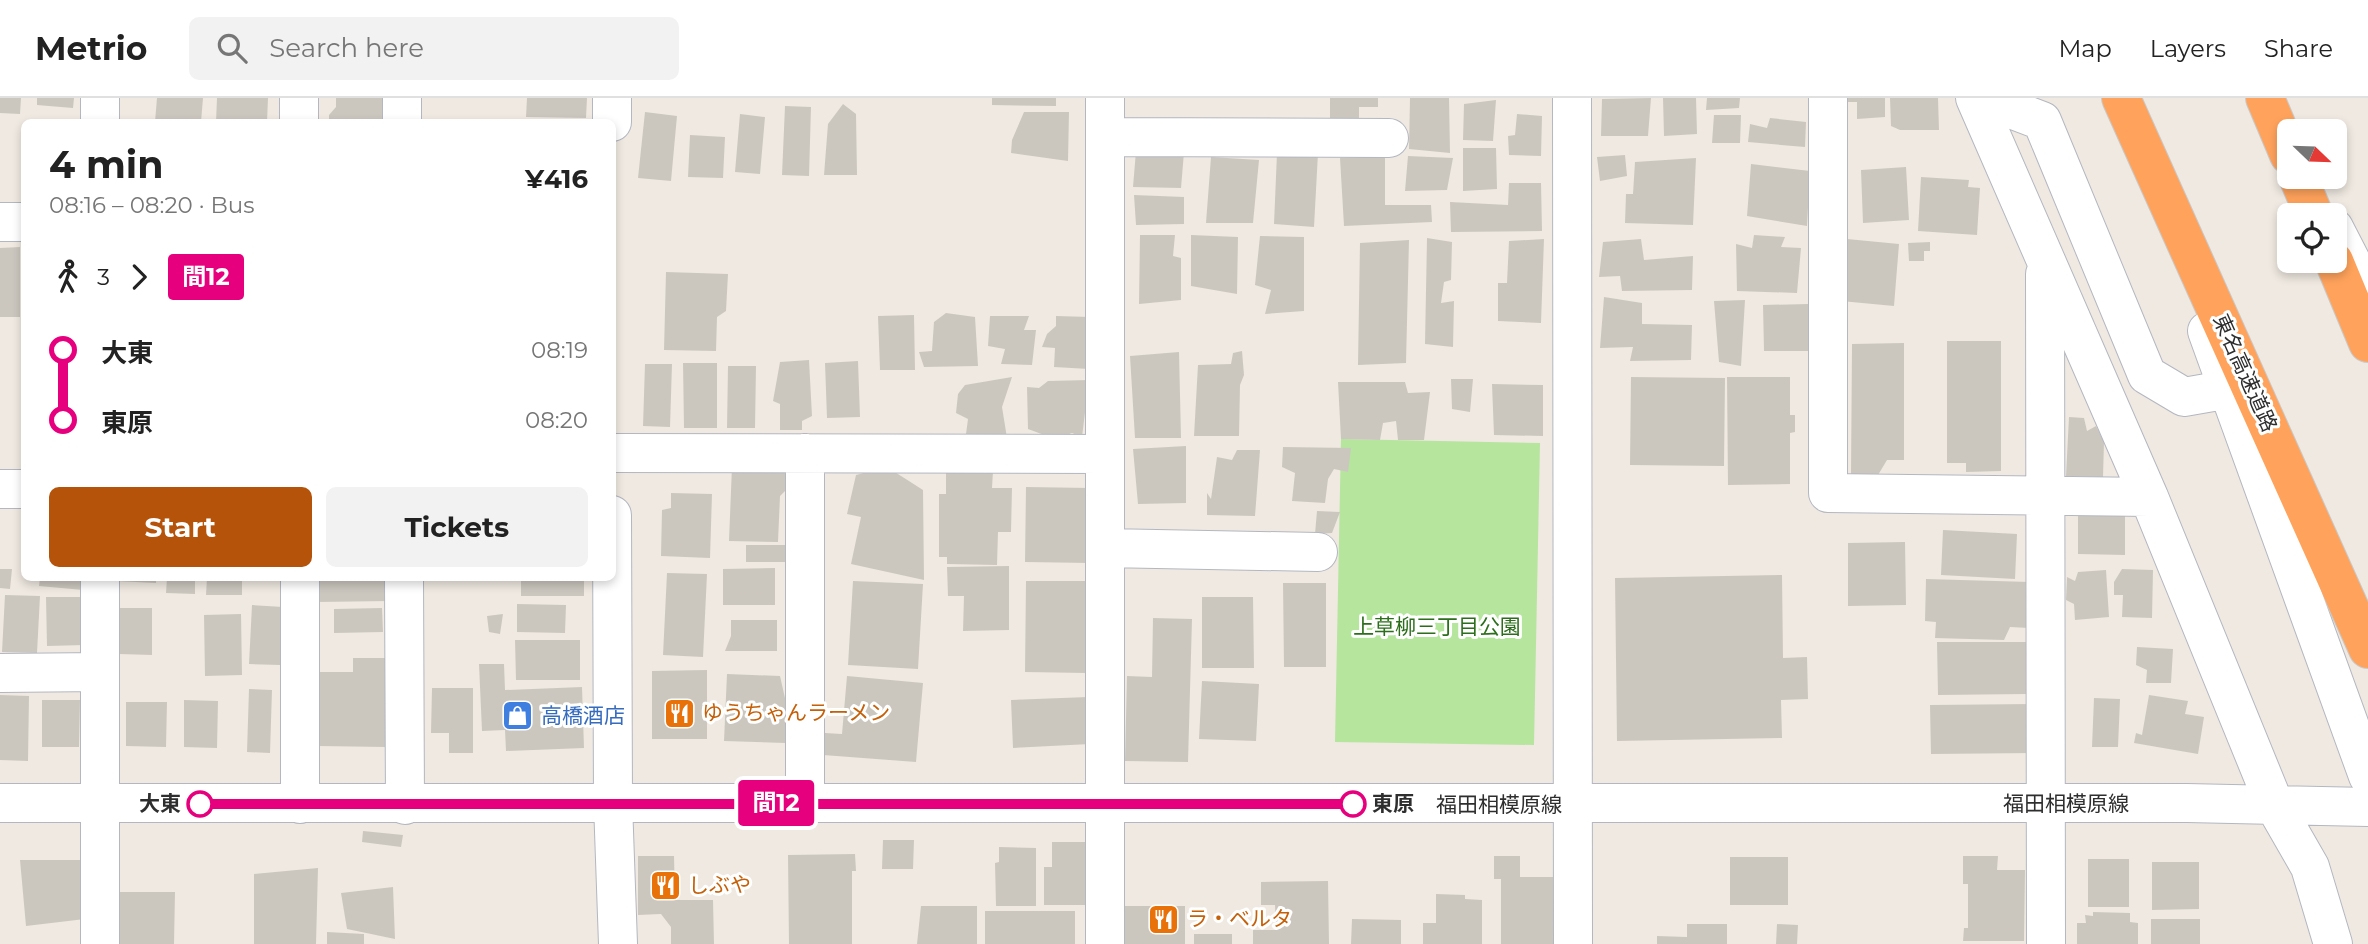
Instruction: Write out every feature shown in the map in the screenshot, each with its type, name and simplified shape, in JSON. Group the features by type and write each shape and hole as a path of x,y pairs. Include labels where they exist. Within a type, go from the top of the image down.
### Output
{"highway":[{"name":"東名高速道路","path":"2121,98 2368,649"},
{"path":"2267,98 2277,124"},
{"path":"2338,273 2368,343"}],"street":[{"path":"100,98 100,119"},
{"path":"299,98 299,119"},
{"path":"402,98 402,119"},
{"path":"612,98 612,119"},
{"path":"1105,98 1105,944"},
{"path":"1572,98 1573,944"},
{"path":"1828,98 1828,493 2149,497"},
{"path":"1975,98 2149,497 2275,806 2310,867 2333,944"},
{"path":"1982,98 2042,121 2147,375 2184,397 2230,389"},
{"path":"2114,98 2230,389 2368,776"},
{"path":"2267,98 2279,119"},
{"path":"1105,137 1389,138"},
{"path":"0,222 21,222"},
{"path":"2347,254 2368,295"},
{"path":"2045,258 2046,944"},
{"path":"616,453 1105,454"},
{"path":"804,803 805,453"},
{"path":"0,489 21,489"},
{"path":"1105,548 1318,552"},
{"path":"100,581 100,944"},
{"path":"300,581 300,804"},
{"path":"404,581 405,805"},
{"path":"612,581 613,803 618,944"},
{"path":"0,673 100,672"},
{"name":"福田相模原線","path":"0,803 405,805 1105,802 2368,807"}],"green space":[{"name":"上草柳三丁目公園","path":"1341,439 1540,443 1534,745 1335,742"}],"building":[{"path":"0,98 21,98 20,114 0,113"},
{"path":"37,98 74,98 73,108 37,105"},
{"path":"157,98 203,98 201,119 155,119"},
{"path":"217,98 268,98 267,119 216,119"},
{"path":"336,98 387,98 386,119 329,119 336,107"},
{"path":"527,98 587,98 586,118 526,117"},
{"path":"992,98 1056,98 1056,106 992,105"},
{"path":"1330,98 1378,98 1378,107 1359,107 1359,121 1330,118"},
{"path":"1410,98 1449,98 1450,153 1409,149"},
{"path":"1651,98 1648,136 1601,136 1602,99"},
{"path":"1663,98 1696,98 1697,134 1664,136"},
{"path":"1707,98 1740,98 1739,108 1706,110"},
{"path":"1847,98 1885,98 1885,117 1857,119 1857,102 1847,102"},
{"path":"1890,98 1938,98 1939,130 1900,130 1891,126"},
{"path":"1496,100 1493,141 1463,140 1464,104"},
{"path":"843,104 856,114 857,175 824,175 828,124"},
{"path":"785,106 811,107 809,176 782,175"},
{"path":"645,112 677,116 671,181 638,178"},
{"path":"1024,112 1069,112 1068,161 1011,153 1012,140"},
{"path":"740,114 765,117 760,174 735,172"},
{"path":"1517,114 1542,116 1541,156 1509,155 1508,136 1515,135"},
{"path":"1714,115 1741,115 1740,143 1712,143"},
{"path":"1770,118 1806,122 1805,147 1748,142 1750,124 1767,128"},
{"path":"690,135 725,137 723,178 688,177"},
{"path":"1463,148 1496,148 1497,189 1463,191"},
{"path":"1136,151 1184,152 1181,188 1133,187"},
{"path":"1277,153 1318,153 1314,227 1274,224"},
{"path":"1625,155 1627,176 1600,181 1597,157"},
{"path":"1385,156 1385,205 1431,205 1432,222 1344,226 1340,158"},
{"path":"1408,156 1453,158 1447,190 1405,191"},
{"path":"1211,157 1259,160 1253,223 1206,223"},
{"path":"1696,158 1693,225 1625,223 1626,194 1633,194 1635,162"},
{"path":"1751,164 1810,171 1807,226 1747,216"},
{"path":"1906,167 1909,220 1863,223 1861,170"},
{"path":"1921,177 1969,180 1968,187 1980,188 1977,235 1918,231"},
{"path":"1509,183 1541,183 1542,231 1451,232 1450,202 1508,205"},
{"path":"1134,195 1184,197 1184,224 1136,225"},
{"path":"1140,235 1175,235 1173,256 1181,258 1181,300 1139,304"},
{"path":"1191,235 1238,237 1237,294 1191,286"},
{"path":"1754,235 1785,237 1781,247 1801,248 1797,293 1737,291 1736,244 1752,248"},
{"path":"1260,236 1304,237 1304,311 1265,314 1271,290 1255,285"},
{"path":"1427,238 1452,242 1451,280 1444,282 1441,303 1454,301 1453,347 1425,344"},
{"path":"1544,239 1541,323 1498,321 1498,283 1507,283 1509,241"},
{"path":"1641,239 1644,260 1693,256 1692,290 1622,291 1620,276 1599,277 1603,242"},
{"path":"1847,239 1899,244 1894,306 1841,301"},
{"path":"1409,240 1406,363 1358,365 1360,243"},
{"path":"1930,242 1930,251 1924,251 1924,261 1909,261 1908,243"},
{"path":"20,247 20,317 0,317 0,248"},
{"path":"666,272 728,274 726,311 717,317 716,351 664,350"},
{"path":"1604,297 1642,303 1642,324 1692,325 1691,360 1630,361 1633,347 1600,348"},
{"path":"1745,300 1741,366 1719,362 1714,301"},
{"path":"1808,304 1809,351 1764,351 1763,305"},
{"path":"946,313 975,317 978,366 924,367 919,352 932,351 934,322"},
{"path":"914,315 915,370 880,370 878,316"},
{"path":"990,316 1029,316 1024,330 1036,330 1032,365 1001,364 1005,349 988,346"},
{"path":"1056,316 1090,317 1089,369 1054,367 1055,348 1042,347 1047,334 1056,326"},
{"path":"1947,341 2001,341 2001,471 1966,472 1966,463 1947,463"},
{"path":"1904,343 1904,460 1887,460 1878,475 1851,474 1852,344"},
{"path":"1242,351 1244,375 1240,385 1239,436 1194,436 1198,365 1231,364 1233,353"},
{"path":"1179,352 1181,438 1135,438 1130,356"},
{"path":"809,360 812,416 802,421 802,430 780,430 780,404 773,401 780,362"},
{"path":"858,361 860,417 827,418 825,363"},
{"path":"683,363 717,363 717,428 684,428"},
{"path":"645,364 672,364 670,427 643,426"},
{"path":"728,366 756,366 755,428 727,428"},
{"path":"1012,377 1002,407 1007,438 966,434 968,419 956,413 958,394 965,385"},
{"path":"1631,377 1725,378 1724,466 1630,465"},
{"path":"1727,377 1790,377 1790,415 1795,415 1795,432 1790,433 1790,484 1728,485"},
{"path":"1451,379 1473,379 1470,412 1452,409"},
{"path":"1089,380 1082,437 1072,433 1055,439 1028,429 1027,387 1039,388 1048,381"},
{"path":"1338,382 1405,382 1408,393 1430,392 1424,440 1398,440 1396,421 1383,423 1380,440 1341,439"},
{"path":"1492,384 1543,385 1543,436 1494,435"},
{"path":"2069,417 2084,418 2087,431 2096,426 2104,442 2103,477 2066,476"},
{"path":"1186,446 1186,503 1138,504 1133,449"},
{"path":"1283,447 1351,448 1348,472 1334,469 1328,479 1325,503 1292,501 1295,473 1282,467"},
{"path":"1237,450 1260,450 1255,516 1207,515 1207,493 1211,499 1217,457 1232,460"},
{"path":"732,466 788,468 787,489 780,496 778,542 729,541"},
{"path":"887,467 923,490 924,580 851,564 861,517 847,514 856,475"},
{"path":"946,470 993,471 992,488 1012,488 1011,532 998,532 997,565 947,564 947,557 939,557 939,494 946,494"},
{"path":"1026,487 1091,488 1090,563 1025,562"},
{"path":"671,493 712,494 710,558 661,556 662,510 671,508"},
{"path":"1317,511 1340,512 1332,533 1315,534"},
{"path":"2078,511 2125,511 2125,555 2078,554"},
{"path":"1943,530 2017,534 2015,579 1941,575"},
{"path":"1905,542 1906,605 1848,606 1848,543"},
{"path":"746,545 786,545 785,562 746,562"},
{"path":"1009,566 1009,630 963,631 964,596 948,596 947,567"},
{"path":"775,568 775,605 723,605 723,569"},
{"path":"0,569 12,569 10,589 0,588"},
{"path":"2122,569 2153,570 2152,618 2122,617 2123,595 2114,595 2114,582"},
{"path":"2106,570 2109,617 2075,620 2074,604 2066,600 2067,577 2075,581 2078,572"},
{"path":"667,573 707,574 703,657 663,655"},
{"path":"1782,575 1783,658 1807,657 1808,699 1781,700 1782,738 1617,741 1615,578"},
{"path":"1926,579 2030,582 2029,628 2010,627 2004,640 1935,638 1936,622 1925,621"},
{"path":"40,581 84,581 83,590 39,586"},
{"path":"116,581 156,581 156,583"},
{"path":"167,581 195,581 195,594 166,593"},
{"path":"207,581 242,581 242,595 206,595"},
{"path":"317,581 390,581 390,601 317,602"},
{"path":"521,581 584,581 584,596 521,596"},
{"path":"853,581 923,584 918,669 848,665"},
{"path":"1026,581 1088,581 1086,673 1025,672"},
{"path":"1283,583 1326,583 1326,667 1284,667"},
{"path":"5,595 40,596 37,653 2,652"},
{"path":"46,597 84,597 85,645 47,646"},
{"path":"1202,597 1253,597 1254,668 1202,668"},
{"path":"517,604 566,605 565,633 517,632"},
{"path":"252,605 283,607 280,665 249,664"},
{"path":"119,608 152,608 152,655 119,654"},
{"path":"382,608 383,632 334,633 334,609"},
{"path":"241,614 242,675 205,676 204,615"},
{"path":"503,614 500,634 489,632 487,616"},
{"path":"1153,618 1192,619 1188,762 1125,761 1127,676 1152,677"},
{"path":"731,620 777,620 777,651 725,651 731,636"},
{"path":"515,640 580,640 580,680 516,680"},
{"path":"1937,642 2027,642 2027,694 1938,695"},
{"path":"2137,647 2173,649 2171,683 2146,683 2147,670 2136,665"},
{"path":"353,658 386,658 386,747 318,746 319,672 353,672"},
{"path":"479,664 504,664 505,690 582,687 584,748 506,751 505,730 482,731"},
{"path":"707,670 707,739 652,739 652,671"},
{"path":"727,674 780,676 787,707 786,743 724,741"},
{"path":"847,676 923,683 916,762 823,755 825,733 842,734"},
{"path":"1202,681 1259,684 1256,741 1199,739"},
{"path":"432,688 473,688 473,753 449,753 449,733 431,733"},
{"path":"249,689 272,690 270,753 247,752"},
{"path":"0,695 29,696 28,761 0,760"},
{"path":"2149,695 2188,701 2185,714 2204,717 2198,754 2134,743 2136,733 2142,735"},
{"path":"1088,697 1090,744 1013,748 1011,700"},
{"path":"2094,698 2120,699 2118,747 2092,747"},
{"path":"42,700 80,700 79,747 42,747"},
{"path":"184,700 218,701 217,748 184,747"},
{"path":"126,702 167,702 166,747 126,746"},
{"path":"2033,704 2034,753 1931,754 1930,705"},
{"path":"363,831 403,835 401,847 362,842"},
{"path":"883,840 914,840 913,869 882,869"},
{"path":"1052,842 1090,842 1091,905 1044,905 1044,867 1052,867"},
{"path":"999,847 1036,848 1036,906 996,906 995,863 999,862"},
{"path":"855,854 856,871 852,871 852,944 789,944 788,855"},
{"path":"638,856 674,856 675,900 713,900 714,944 671,944 671,927 661,914 638,915"},
{"path":"1494,856 1520,856 1520,877 1558,877 1557,944 1501,944 1501,879 1494,879"},
{"path":"1963,856 1998,856 1997,870 2025,870 2024,941 1963,941 1964,928 1968,928 1968,884 1963,884"},
{"path":"1730,857 1788,857 1788,905 1730,905"},
{"path":"2088,859 2129,859 2129,907 2088,907"},
{"path":"20,860 84,860 85,919 26,926"},
{"path":"2152,862 2199,862 2199,909 2152,910"},
{"path":"318,868 316,944 254,944 254,874"},
{"path":"1328,881 1329,944 1253,944 1253,930 1276,930 1275,905 1261,905 1261,882"},
{"path":"393,887 395,939 347,929 341,893"},
{"path":"119,892 175,892 174,944 118,944"},
{"path":"1436,894 1465,895 1465,899 1482,900 1482,944 1423,944 1423,923 1436,923"},
{"path":"921,906 977,906 977,944 917,944"},
{"path":"1125,906 1185,906 1185,944 1125,944"},
{"path":"985,911 1075,911 1075,944 985,944"},
{"path":"2093,912 2130,913 2130,922 2138,923 2138,944 2077,944 2077,923 2086,923 2085,915 2093,916"},
{"path":"1352,919 1401,920 1401,944 1351,944"},
{"path":"2151,919 2200,919 2200,944 2151,944"},
{"path":"1687,924 1727,924 1727,944 1657,944 1657,936 1687,937"},
{"path":"1777,924 1798,925 1797,944 1776,944"},
{"path":"327,932 364,934 364,944 327,944"},
{"path":"1194,934 1232,934 1232,944 1194,944"}],"bus line":[{"name":"間12","path":"200,804 1353,804"}],"place":[{"name":"ゆうちゃんラーメン","path":"679,713"},
{"name":"高橋酒店","path":"518,716"},
{"name":"大東","path":"200,804"},
{"name":"東原","path":"1353,804"},
{"name":"しぶや","path":"665,885"},
{"name":"ラ・ベルタ","path":"1164,919"}]}
